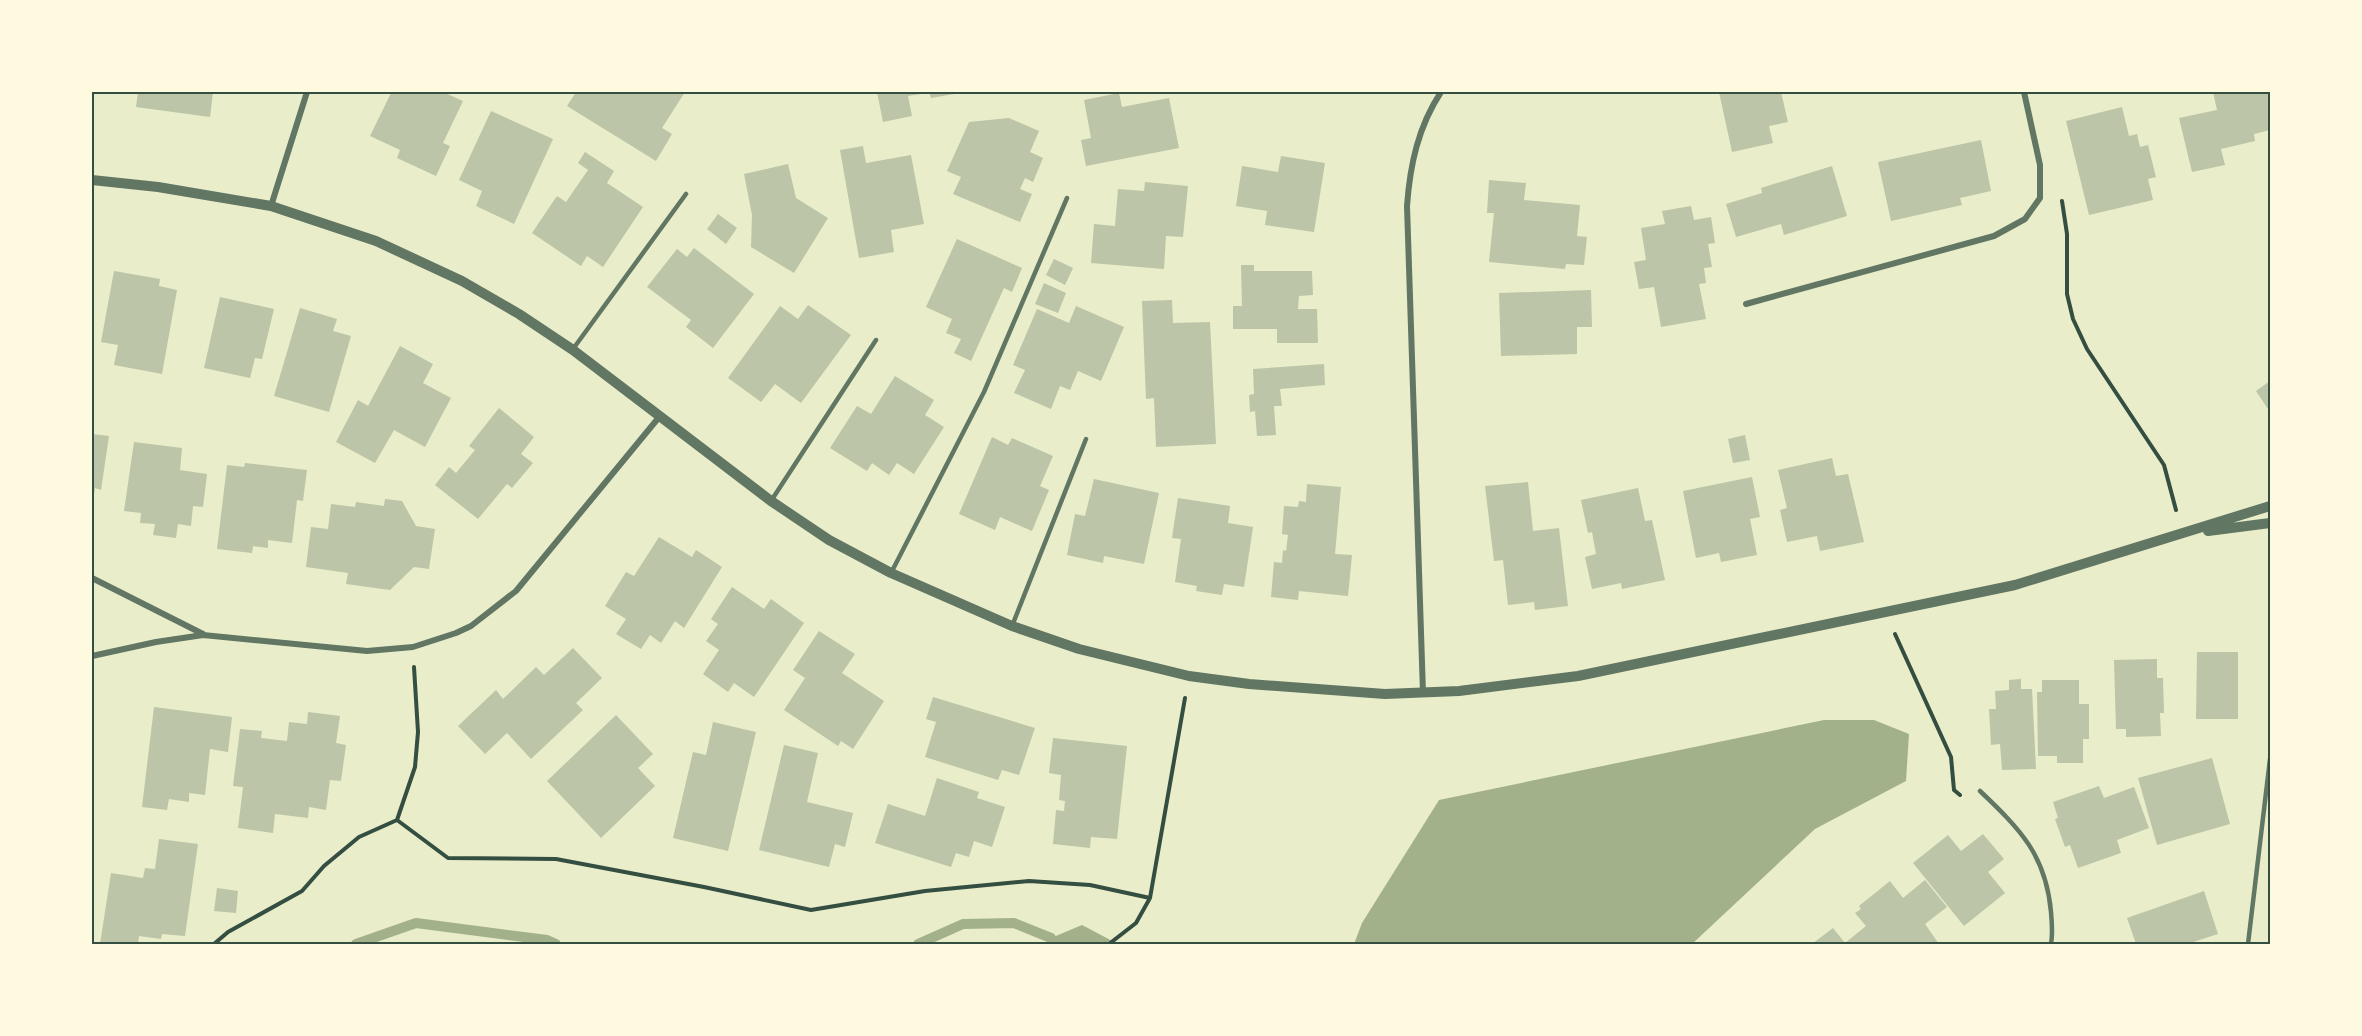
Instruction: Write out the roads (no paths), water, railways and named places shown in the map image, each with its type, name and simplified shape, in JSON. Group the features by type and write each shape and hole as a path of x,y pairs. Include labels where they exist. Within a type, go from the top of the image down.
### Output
{"street":[{"path":"271,206 307,92"},
{"path":"1423,693 1407,206 1413,153 1423,125 1440,92"},
{"path":"1746,303 1994,236 2025,219 2040,198 2040,165 2024,92"},
{"path":"92,180 271,206 376,241 462,281 519,314 573,350 771,501 829,540 891,573 1012,626 1079,649 1190,676 1249,684 1343,692 1423,693 1459,691 1578,676 2015,585 2271,506"},
{"path":"92,656 156,642 203,635 367,651 413,647 433,642 471,626 516,591 660,416"},
{"path":"2181,535 2271,523"},
{"path":"92,578 203,635"}],"lane":[{"path":"573,350 686,194"},
{"path":"891,573 984,392 1066,198"},
{"path":"771,501 876,340"},
{"path":"1012,626 1086,439"},
{"path":"2248,945 2271,759"},
{"path":"1980,791 2024,837 2040,861 2049,896 2053,937 2051,945"}],"waterway":[{"path":"356,944 416,923 547,940 556,944"},
{"path":"918,944 963,924 1014,923 1051,938"}]}
